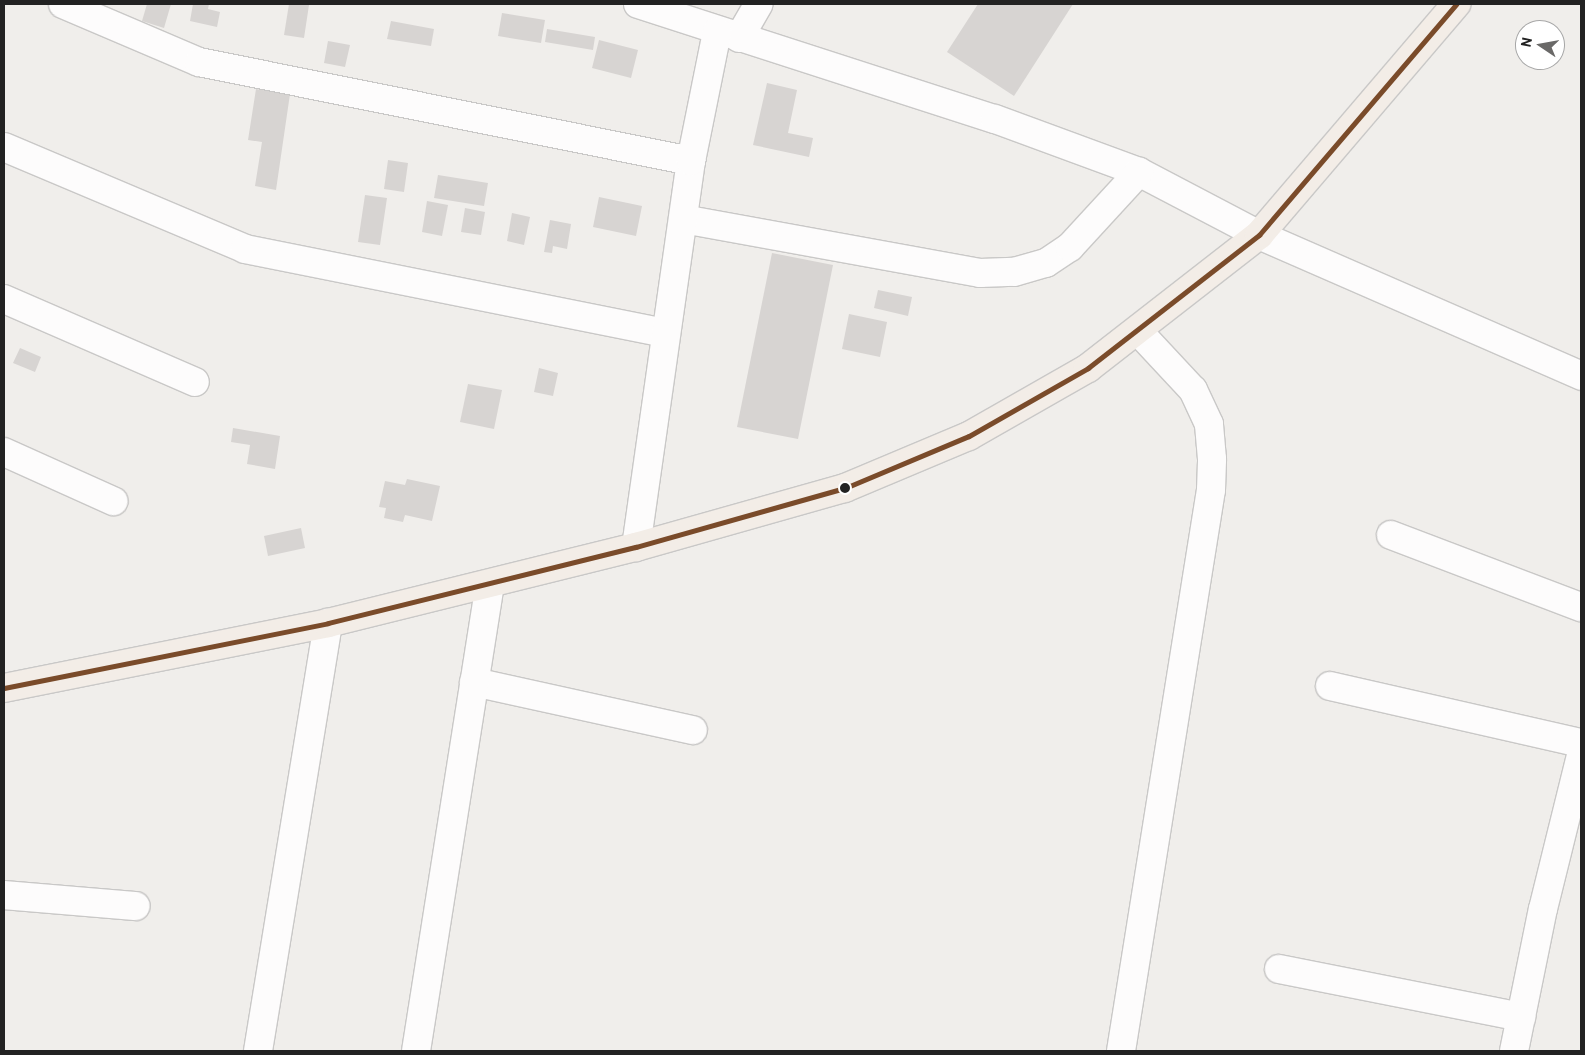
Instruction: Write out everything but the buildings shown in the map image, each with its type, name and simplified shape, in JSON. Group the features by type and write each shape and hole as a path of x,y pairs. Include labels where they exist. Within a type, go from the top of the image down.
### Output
{"main road":[{"path":"4,688 328,623 490,585 636,547 845,488 969,436 1088,368 1260,235 1456,4"}],"street":[{"path":"63,4 198,62 691,161"},
{"path":"638,4 728,35 995,119 1139,172 1260,235 1581,376"},
{"path":"636,547 664,333 691,161 728,35 759,4"},
{"path":"4,146 245,249 664,333"},
{"path":"682,219 980,273 1014,272 1046,262 1070,247 1139,172"},
{"path":"4,299 196,382"},
{"path":"1122,1051 1209,500 1212,458 1208,424 1193,390 1138,331"},
{"path":"4,452 113,501"},
{"path":"1391,535 1581,607"},
{"path":"416,1051 490,585"},
{"path":"258,1051 328,623"},
{"path":"474,682 693,730"},
{"path":"1330,686 1581,742"},
{"path":"1514,1051 1581,756"},
{"path":"4,895 136,906"},
{"path":"1279,969 1521,1017"}],"transit line":[{"path":"4,688 328,623 636,547 845,488 969,436 1088,368 1259,235 1456,4"}]}
